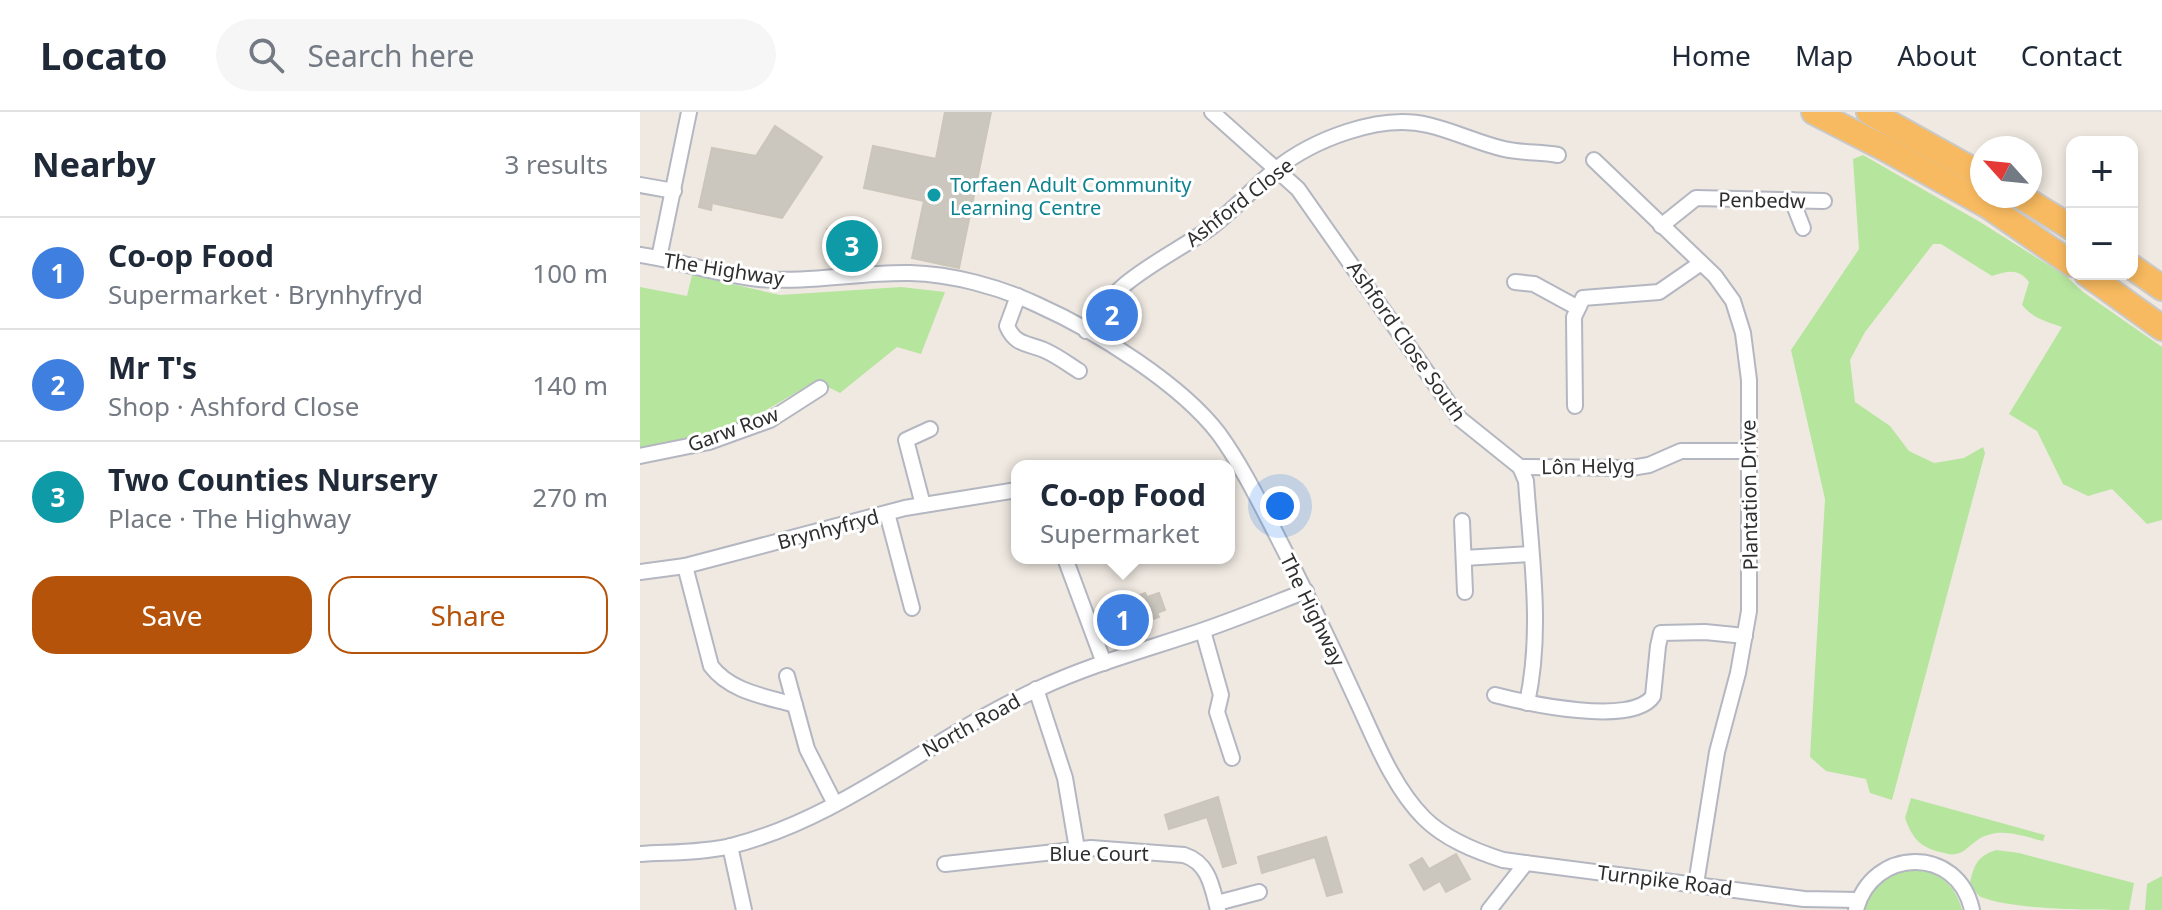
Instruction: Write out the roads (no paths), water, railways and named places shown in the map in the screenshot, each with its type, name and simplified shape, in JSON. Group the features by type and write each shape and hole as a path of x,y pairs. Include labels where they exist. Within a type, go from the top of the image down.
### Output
{"highway":[{"path":"1814,112 1988,206 2066,260"},
{"path":"1869,112 1970,168"},
{"path":"2040,208 2066,224"},
{"path":"2138,271 2162,288"},
{"path":"2095,280 2162,328"}],"street":[{"path":"659,258 689,112"},
{"name":"Ashford Close South","path":"1212,112 1298,189 1459,418 1520,467"},
{"name":"Ashford Close","path":"1086,331 1096,312 1117,288 1225,217 1275,170 1317,144 1352,130 1395,123 1427,124 1507,150 1558,155"},
{"name":"Plantation Drive","path":"1594,160 1715,276 1733,301 1743,333 1749,380 1750,587 1745,636 1717,752 1696,884"},
{"path":"640,185 674,191"},
{"name":"Penbedw","path":"1661,226 1696,198 1824,201"},
{"path":"1792,200 1803,228"},
{"name":"The Highway","path":"640,255 756,279 794,280 909,273 939,276 1018,296 1086,331 1174,388 1197,408 1220,436 1242,471 1306,591 1390,770 1423,817 1440,831 1481,853 1526,863"},
{"path":"1575,406 1574,317 1583,298 1659,292 1701,263"},
{"path":"1515,282 1534,284 1578,308"},
{"path":"1018,296 1007,326 1010,334 1017,341 1047,351 1079,371"},
{"name":"Garw Row","path":"640,456 709,442 770,420 820,388"},
{"path":"923,505 906,440 930,429"},
{"name":"Lôn Helyg","path":"1520,467 1631,468 1649,465 1681,451 1748,451"},
{"path":"1520,467 1526,481 1536,657 1527,703"},
{"name":"Brynhyfryd","path":"640,572 685,566 923,505 1011,491"},
{"path":"887,513 912,608"},
{"path":"1462,521 1465,592"},
{"path":"1464,558 1531,554"},
{"path":"1067,564 1104,663"},
{"path":"685,566 711,666 721,679 744,691 795,705"},
{"name":"North Road","path":"640,854 730,846 769,833 835,804 1036,689 1203,631 1306,591"},
{"path":"1203,631 1221,695 1217,712 1232,758"},
{"path":"1495,695 1561,709 1611,711 1641,706 1653,696 1661,633 1705,632 1745,636"},
{"path":"787,676 812,762 835,804"},
{"path":"1036,689 1065,778 1077,849"},
{"path":"730,846 744,910"},
{"name":"Blue Court","path":"945,864 1077,849 1108,848 1184,855 1195,858 1208,875 1217,907"},
{"name":"Turnpike Road","path":"1526,863 1858,905 1875,876 1898,864 1911,862 1935,866 1950,874 1962,886 1971,906 1987,910"},
{"path":"1489,910 1526,863"},
{"path":"1217,907 1259,892"},
{"name":"Turnpike Road","path":"1804,899 1825,910"}],"place":[{"name":"Torfaen Adult Community Learning Centre","path":"934,195"},
{"name":"Two Counties Nursery","path":"852,246"},
{"name":"Mr T's","path":"1112,315"},
{"name":"Co-op Food","path":"1123,620"}]}
